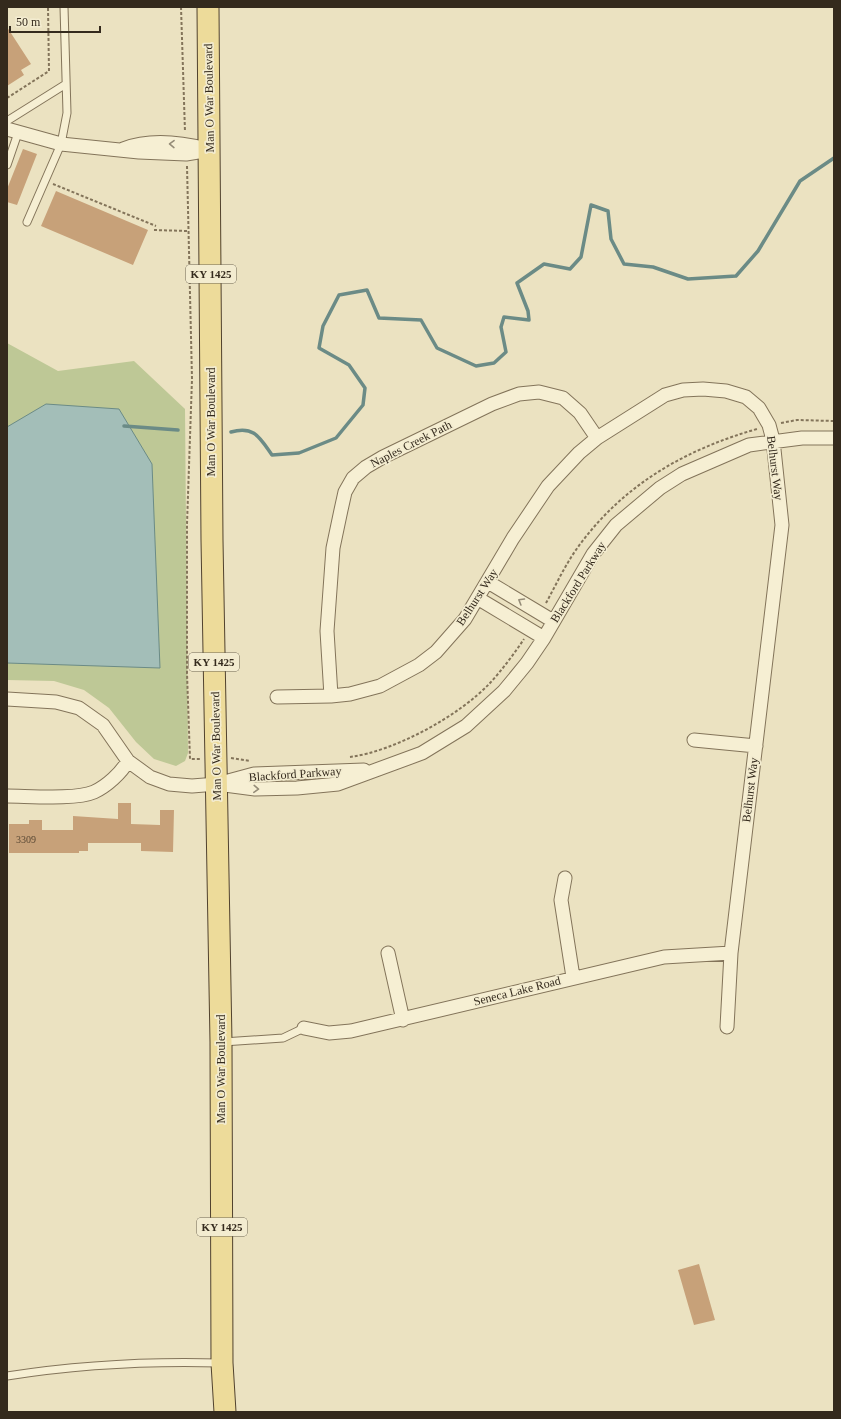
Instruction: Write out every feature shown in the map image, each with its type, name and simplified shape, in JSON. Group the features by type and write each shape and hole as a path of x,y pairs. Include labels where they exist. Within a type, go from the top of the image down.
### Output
{"main road":[{"name":"Man O War Boulevard","path":"208,7 212,540 221,1042 222,1363 225,1412"}],"street":[{"path":"13,131 62,144 139,152 186,154 210,150"},
{"name":"Belhurst Way","path":"277,697 331,696 350,694 380,686 419,665 451,636 479,599 513,538 548,486 579,453 597,438 664,395 683,390 703,389 726,391 746,397 759,408 769,425 773,440 782,525 731,953 727,1027"},
{"name":"Naples Creek Path","path":"331,696 327,631 333,548 345,492 353,478 366,467 383,457 492,404 519,394 539,392 563,398 580,412 597,438"},
{"name":"Blackford Parkway","path":"7,699 56,702 79,708 103,725 128,761 150,777 169,784 192,786 217,784 254,774 374,770 398,763 422,753 466,726 504,691 527,663 544,638 593,554 616,525 639,504 682,474 749,445 773,440 834,438"},
{"path":"488,582 553,621"},
{"path":"479,599 544,638"},
{"path":"694,740 756,746"},
{"path":"7,796 76,796 93,792 105,785 124,767 128,761"},
{"path":"565,878 561,900 573,977"},
{"path":"388,953 403,1020"},
{"name":"Seneca Lake Road","path":"304,1028 329,1033 351,1031 403,1020 573,977 664,957 731,953"}],"lane":[{"path":"27,222 62,144 67,113 64,7"},
{"path":"7,121 66,84"},
{"path":"7,165 13,131"},
{"path":"221,1042 283,1038 304,1028"},
{"path":"7,1376 38,1371 116,1364 222,1363"}],"path":[{"path":"7,98 48,71 48,7"},
{"path":"48,176 51,184 156,226"},
{"path":"154,230 188,231"}],"green space":[{"path":"7,343 58,371 134,361 185,409 188,753 185,761 176,766 154,759 136,742 109,708 84,690 54,681 7,680"}],"water":[{"path":"46,404 119,409 152,464 160,668 7,663 7,427"}],"building":[{"path":"7,27 31,64 21,70 24,75 7,86"},
{"path":"23,149 37,154 17,205 7,202 7,189"},
{"path":"56,191 148,230 133,265 41,226"},
{"path":"118,803 131,803 131,824 160,825 160,810 174,810 173,852 141,851 141,843 88,843 88,851 79,851 79,853 9,853 9,824 29,824 29,820 42,820 42,830 73,830 73,816 118,819"},
{"path":"699,1264 715,1320 694,1325 678,1270"}],"waterway":[{"path":"231,432 245,430 256,434 272,455 299,453 336,438 363,405 365,388 349,365 319,348 323,326 339,295 367,290 379,318 421,320 437,348 476,366 494,363 506,352 501,327 504,317 529,320 528,311 517,283 544,264 570,269 581,257 591,205 608,211 611,239 624,264 653,267 688,279 736,276 758,251 800,181 834,158"},
{"path":"124,426 178,430"}]}
